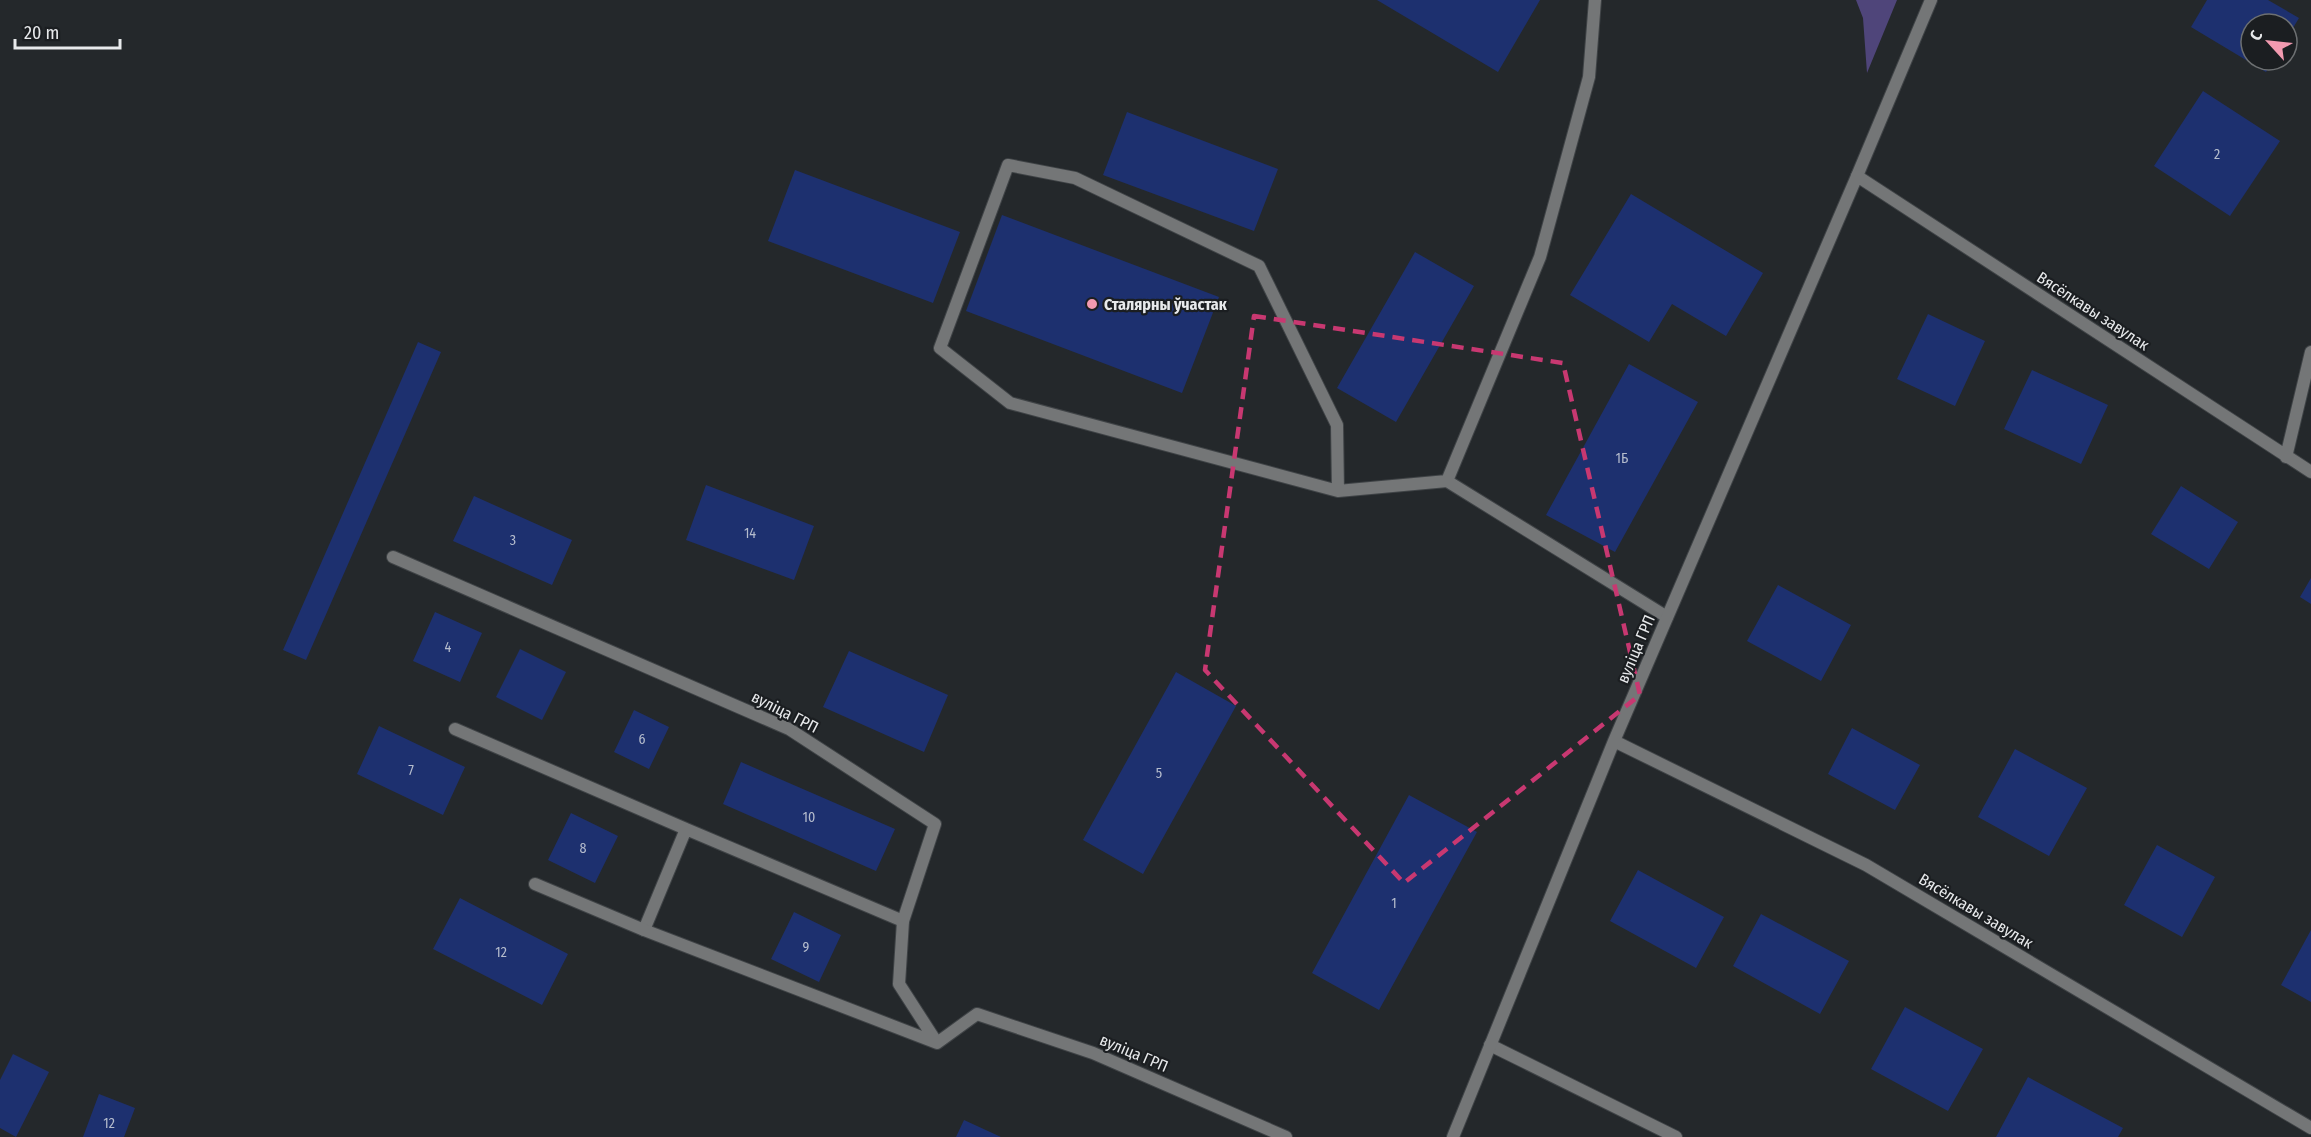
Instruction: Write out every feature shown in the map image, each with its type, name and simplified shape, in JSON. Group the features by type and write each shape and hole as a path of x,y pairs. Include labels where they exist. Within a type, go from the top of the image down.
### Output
{"street":[{"path":"1447,481 1540,257 1589,77 1595,0"},
{"name":"вуліца ГРП","path":"1453,1137 1614,741 1857,176 1930,0"},
{"path":"1338,491 1337,425 1259,266 1075,178 1008,165 940,348 1010,403 1338,491 1447,481 1667,617"},
{"name":"Вясёлкавы завулак","path":"1857,176 2311,472"},
{"path":"2286,457 2311,352"},
{"name":"вуліца ГРП","path":"393,557 789,729 935,824 903,921 899,984 937,1043 977,1014 1093,1053 1286,1137"},
{"path":"455,729 903,921"},
{"name":"Вясёлкавы завулак","path":"1614,741 1866,865 2311,1128"},
{"path":"644,930 686,829"},
{"path":"535,884 644,930 937,1043"},
{"path":"1490,1045 1676,1137"}],"highlighted area":[{"path":"1254,316 1563,363 1640,695 1404,883 1205,670"}],"shaded area":[{"path":"1856,0 1897,0 1867,73 1863,18"}],"building":[{"path":"1377,0 1540,0 1498,72"},
{"path":"2207,0 2268,0 2289,12 2239,12 2239,56 2191,27"},
{"path":"2203,91 2280,141 2230,216 2154,166"},
{"path":"1127,112 1278,169 1254,231 1103,175"},
{"path":"795,170 960,232 933,303 768,241"},
{"path":"1631,194 1763,273 1726,336 1672,304 1649,342 1570,295"},
{"name":"Сталярны ўчастак","path":"1002,215 1219,297 1182,393 966,311"},
{"path":"1415,252 1474,286 1396,422 1337,388"},
{"path":"1928,314 1985,341 1955,406 1897,379"},
{"path":"418,342 441,352 306,660 283,650"},
{"path":"1629,364 1698,402 1615,552 1546,515"},
{"path":"2032,370 2108,405 2081,464 2004,429"},
{"path":"706,485 814,526 794,580 686,540"},
{"path":"2181,486 2238,522 2209,569 2151,534"},
{"path":"474,496 572,540 552,585 453,541"},
{"path":"2311,578 2311,604 2300,597"},
{"path":"1778,585 1851,625 1821,681 1747,641"},
{"path":"435,612 482,633 460,682 413,661"},
{"path":"520,649 566,672 542,720 496,697"},
{"path":"849,651 948,695 924,752 823,707"},
{"path":"1176,672 1236,706 1143,874 1083,840"},
{"path":"634,710 669,727 649,769 614,752"},
{"path":"379,726 465,767 443,815 357,774"},
{"path":"1852,728 1920,765 1895,810 1828,774"},
{"path":"2015,749 2087,788 2049,856 1978,817"},
{"path":"741,762 895,829 876,871 723,804"},
{"path":"1409,795 1477,832 1379,1010 1312,973"},
{"path":"571,813 618,836 595,883 548,860"},
{"path":"2157,845 2215,877 2182,937 2124,905"},
{"path":"1638,870 1724,917 1696,968 1610,921"},
{"path":"460,898 568,954 542,1005 433,949"},
{"path":"794,912 841,935 819,982 771,959"},
{"path":"1761,914 1849,961 1820,1014 1733,966"},
{"path":"2311,930 2311,1002 2281,985"},
{"path":"1905,1007 1983,1049 1948,1111 1871,1069"},
{"path":"13,1054 49,1072 16,1137 0,1128 0,1080"},
{"path":"2028,1077 2123,1128 2118,1137 1996,1137"},
{"path":"99,1094 135,1108 124,1137 83,1137"},
{"path":"964,1120 1001,1137 956,1137"}],"place":[{"name":"Сталярны ўчастак","path":"1092,304"}]}
